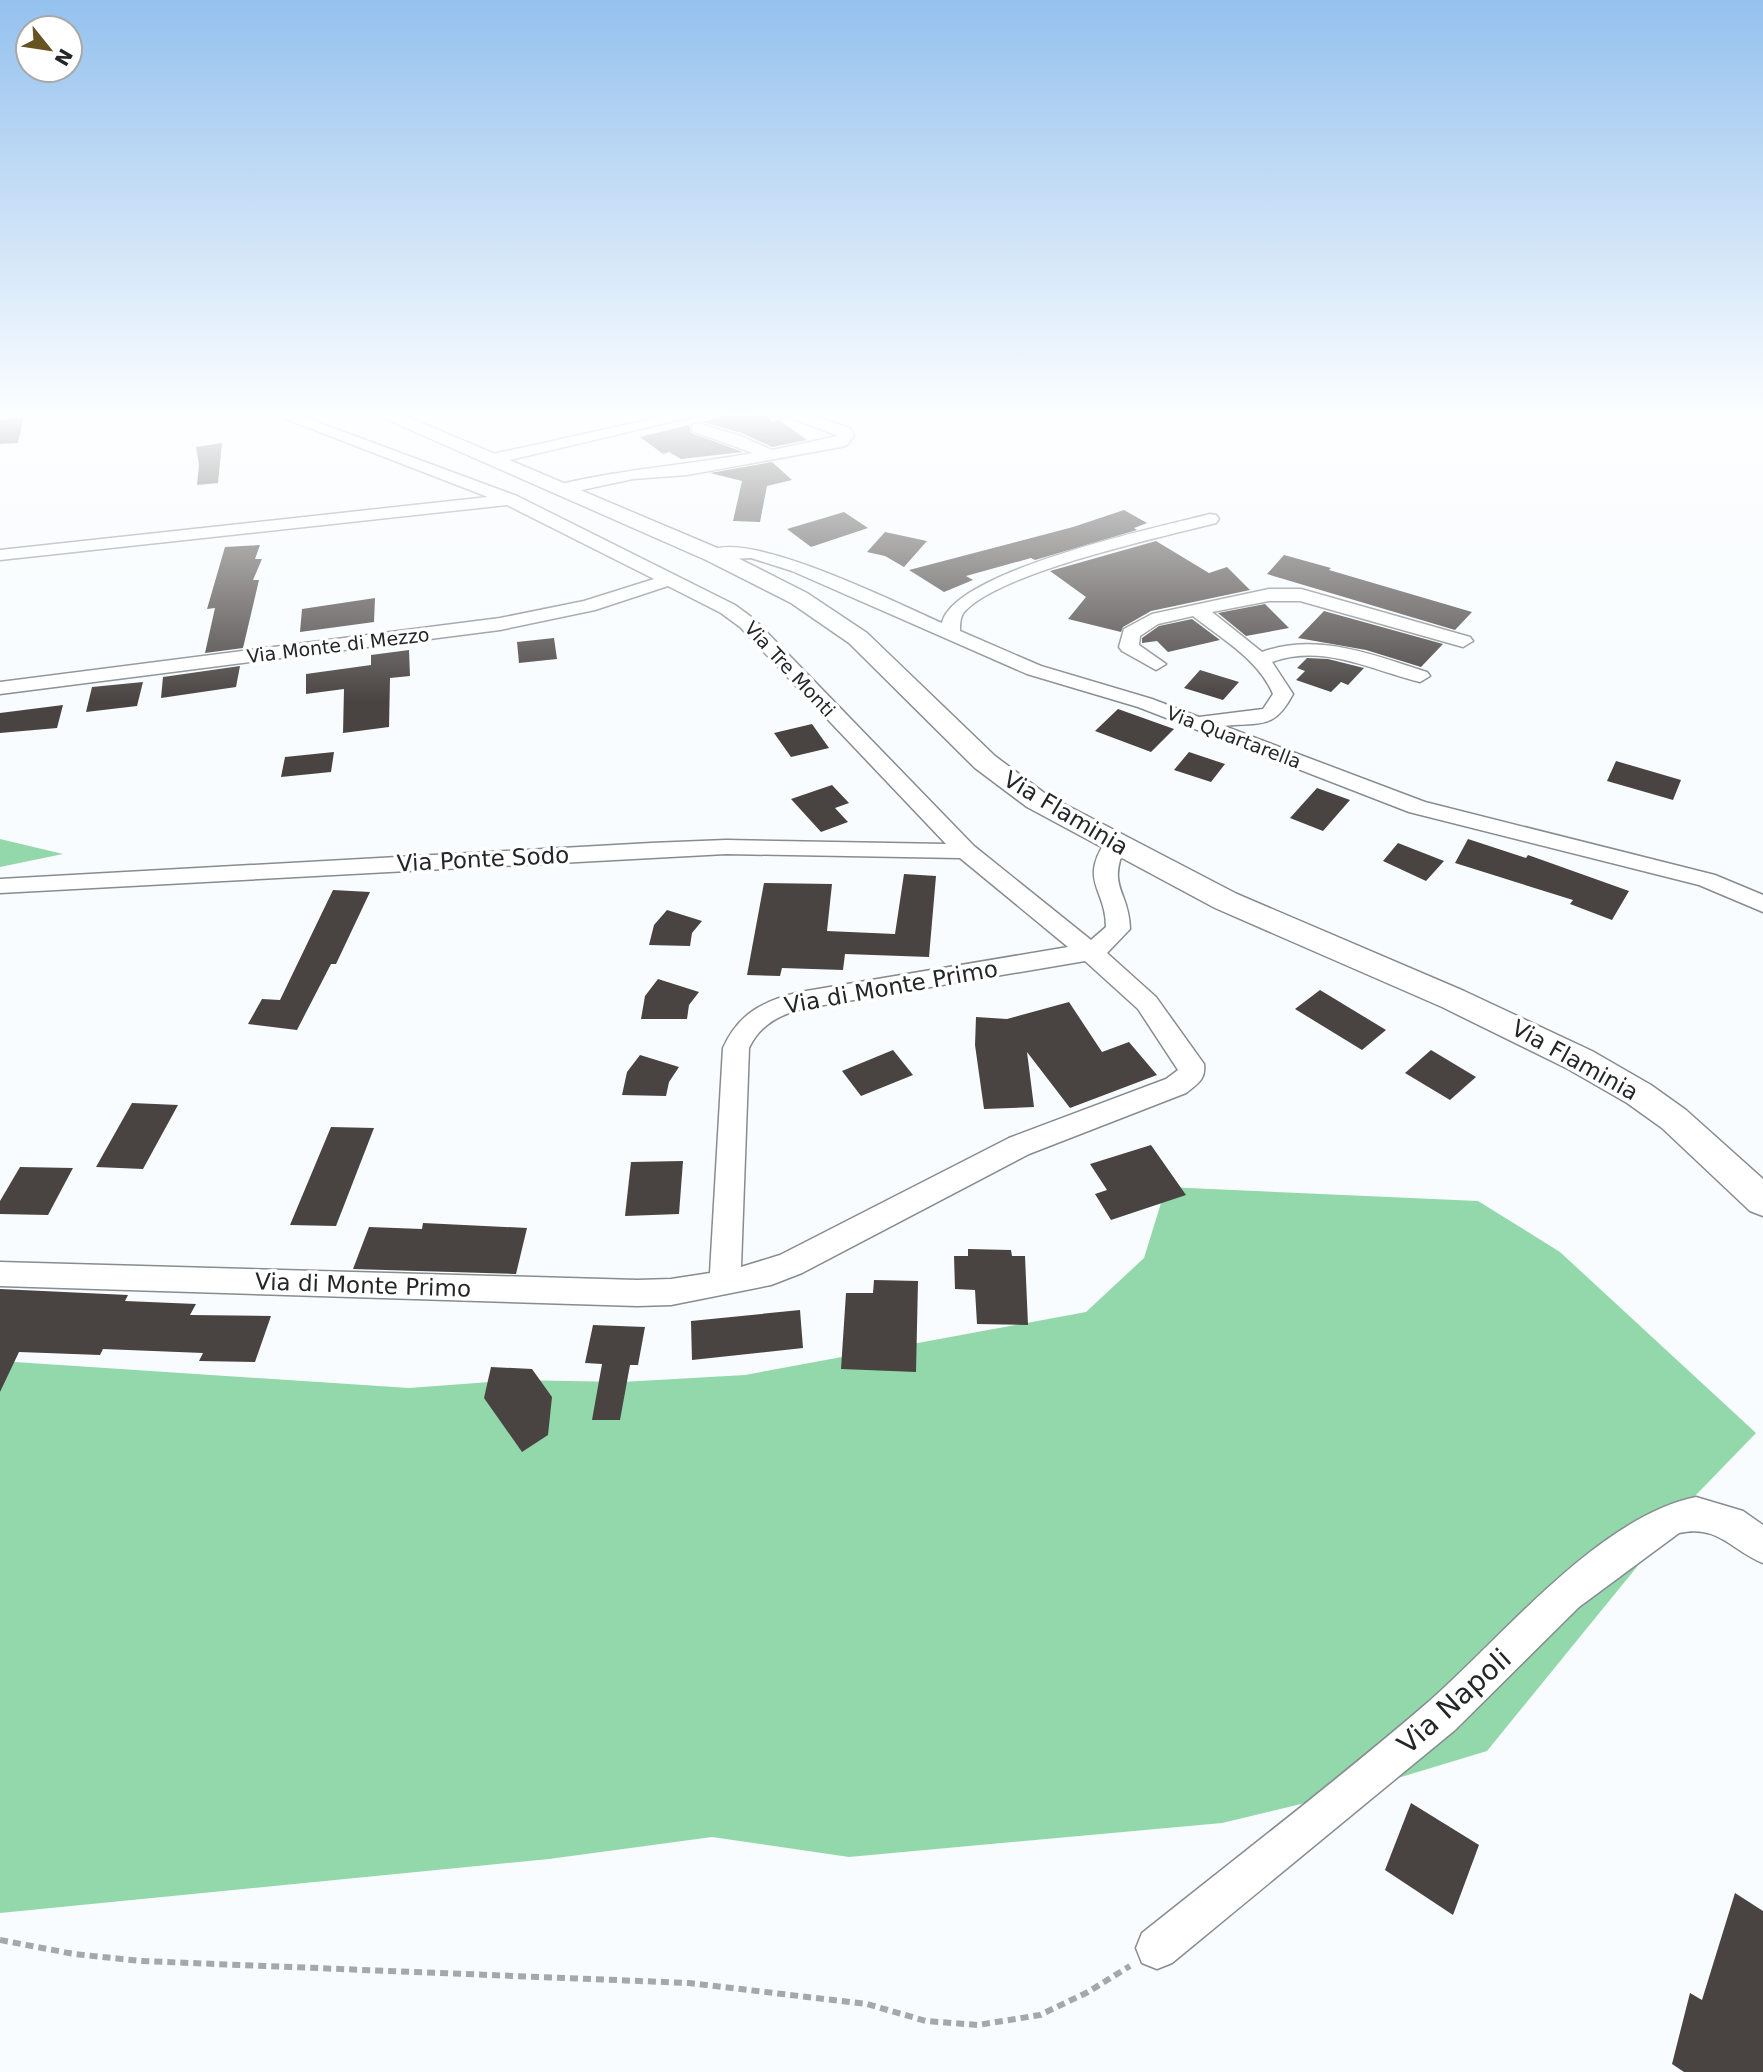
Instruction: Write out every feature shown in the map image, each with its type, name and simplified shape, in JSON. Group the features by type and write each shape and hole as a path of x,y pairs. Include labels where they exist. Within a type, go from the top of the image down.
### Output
{"main road":[{"name":"Via Flaminia","path":"608,509 714,555 799,597 844,627 1006,779 1051,810 1249,912 1463,1003 1580,1060 1639,1094 1674,1119 1763,1201"}],"street":[{"path":"0,555 163,535 425,509"},
{"name":"Via Tre Monti","path":"529,509 717,602 747,623 885,770 966,851 1090,952 1147,1003 1189,1059 1192,1074"},
{"path":"950,632 953,615 960,605 1008,579 1210,519"},
{"name":"Via Quartarella","path":"714,555 740,552 767,557 1043,673 1125,696 1417,807 1707,880 1763,904"},
{"name":"Via Monte di Mezzo","path":"0,688 500,624 587,606 672,579"},
{"path":"1156,664 1131,650 1128,643 1131,633 1152,620 1269,595 1301,595 1463,641"},
{"path":"1197,610 1258,660 1281,685 1282,698 1274,711 1263,716 1197,722"},
{"path":"1258,660 1285,650 1313,647 1420,676"},
{"path":"1090,952 1110,940 1118,929 1119,918 1107,894 1102,874 1115,844"},
{"name":"Via Ponte Sodo","path":"0,886 726,847 966,851"},
{"name":"Via di Monte Primo","path":"725,1283 734,1060 739,1038 751,1023 766,1012 799,1000 1090,952"},
{"name":"Via di Monte Primo","path":"0,1273 638,1293 671,1292 725,1283 760,1276 791,1264 1010,1150 1177,1086 1192,1074"},
{"name":"Via Napoli","path":"1157,1948 1413,1740 1566,1595 1634,1542 1672,1518 1696,1513 1731,1523 1763,1546"}],"path":[{"path":"0,1940 74,1954 141,1961 689,1983 867,2004 926,2021 978,2025 1041,2015 1088,1992 1157,1948"}],"green space":[{"path":"0,839 63,854 0,867"},
{"path":"1166,1187 1478,1201 1560,1252 1756,1433 1693,1498 1487,1751 1355,1791 1222,1823 849,1857 712,1837 549,1859 0,1913 0,1361 409,1388 515,1380 622,1382 745,1375 1086,1312 1144,1258"}],"building":[{"path":"736,509 763,509 760,522 733,521"},
{"path":"1124,510 1147,523 1134,528 1137,530 1035,560 1031,558 966,576 973,580 944,592 909,570 1073,527"},
{"path":"844,512 868,528 811,547 787,529"},
{"path":"885,532 927,541 904,567 885,556 867,552"},
{"path":"1156,541 1209,573 1227,567 1250,590 1151,611 1123,627 1121,632 1068,619 1086,597 1050,571"},
{"path":"260,545 255,559 262,559 253,580 259,580 243,648 205,653 215,608 207,609 225,547"},
{"path":"1284,555 1472,612 1455,630 1267,574"},
{"path":"375,598 374,622 300,632 302,609"},
{"path":"1265,604 1289,628 1246,636 1218,613"},
{"path":"1324,611 1443,644 1421,667 1366,650 1298,638"},
{"path":"1192,619 1220,640 1168,652 1157,641 1142,643 1142,638 1159,626"},
{"path":"554,638 557,659 519,663 517,642"},
{"path":"409,650 410,676 390,678 389,727 343,733 344,689 306,694 306,674 371,665 371,655"},
{"path":"1307,658 1328,659 1364,668 1348,685 1341,682 1331,692 1296,680 1305,671 1297,668"},
{"path":"240,666 236,687 161,698 163,677"},
{"path":"1200,670 1239,682 1223,700 1184,688"},
{"path":"143,682 137,706 86,712 92,687"},
{"path":"63,705 57,728 0,733 0,713"},
{"path":"1118,709 1174,729 1151,752 1095,731"},
{"path":"812,724 829,748 791,757 774,733"},
{"path":"334,752 331,772 281,777 285,757"},
{"path":"1189,752 1225,764 1211,782 1174,770"},
{"path":"1616,761 1681,780 1673,800 1607,781"},
{"path":"832,785 849,803 835,808 848,822 821,832 791,799"},
{"path":"1317,788 1350,800 1323,831 1290,818"},
{"path":"1468,839 1526,858 1528,855 1629,891 1612,920 1570,904 1573,900 1455,863"},
{"path":"1398,843 1444,861 1426,881 1383,861"},
{"path":"904,874 936,876 929,957 845,954 843,970 782,968 780,976 747,975 764,883 832,884 827,931 895,934"},
{"path":"333,890 370,892 336,964 331,964 297,1030 248,1024 262,999 280,1000"},
{"path":"667,910 702,921 692,933 690,946 649,945 654,925"},
{"path":"658,979 699,992 689,1005 687,1019 641,1019 645,996"},
{"path":"1320,990 1386,1030 1362,1050 1295,1009"},
{"path":"1069,1002 1102,1052 1129,1042 1157,1075 1070,1108 1027,1052 1034,1107 984,1109 975,1045 976,1017 1007,1019"},
{"path":"893,1050 913,1075 861,1096 842,1071"},
{"path":"1431,1050 1476,1077 1450,1100 1405,1073"},
{"path":"640,1055 679,1067 669,1082 666,1096 622,1095 627,1072"},
{"path":"132,1103 178,1105 143,1169 96,1167"},
{"path":"331,1127 374,1128 336,1226 290,1225"},
{"path":"1151,1145 1186,1195 1111,1220 1095,1194 1107,1190 1090,1164"},
{"path":"683,1161 679,1214 625,1216 631,1162"},
{"path":"20,1167 73,1168 48,1215 0,1214 0,1201"},
{"path":"423,1223 527,1228 516,1274 353,1269 369,1227 422,1229"},
{"path":"968,1249 1011,1250 1012,1256 1025,1256 1028,1325 977,1324 975,1290 955,1289 954,1256 968,1256"},
{"path":"874,1280 918,1281 916,1372 841,1369 846,1293 873,1293"},
{"path":"0,1289 128,1295 125,1301 196,1304 190,1315 271,1316 255,1362 199,1361 203,1353 103,1349 100,1355 19,1352 0,1392"},
{"path":"800,1310 803,1348 692,1360 691,1321"},
{"path":"593,1325 645,1327 638,1365 630,1365 620,1420 592,1420 602,1364 585,1363"},
{"path":"491,1367 532,1369 552,1397 548,1435 522,1452 484,1398"},
{"path":"1411,1803 1479,1845 1453,1915 1385,1870"},
{"path":"1735,1893 1763,1911 1763,2072 1684,2072 1672,2064 1690,1993 1702,2000"}]}
